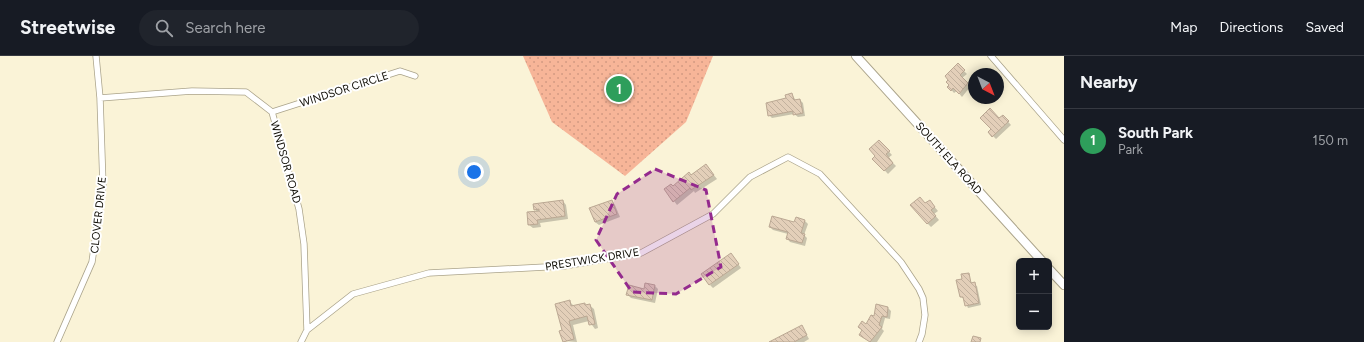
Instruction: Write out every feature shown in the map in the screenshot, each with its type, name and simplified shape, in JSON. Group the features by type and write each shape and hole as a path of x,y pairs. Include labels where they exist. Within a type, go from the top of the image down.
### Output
{"main road":[{"name":"SOUTH ELA ROAD","path":"856,56 1039,258"},
{"path":"1052,272 1064,285"}],"street":[{"name":"CLOVER DRIVE","path":"57,342 92,262 103,186 100,98 96,56"},
{"path":"990,56 1064,140"},
{"name":"WINDSOR CIRCLE","path":"272,112 400,71 415,76"},
{"name":"WINDSOR ROAD","path":"100,98 192,91 246,92 272,112 299,209 304,244 307,330 301,342"},
{"name":"PRESTWICK DRIVE","path":"307,330 353,294 429,273 564,266 641,253 713,214 750,177 788,157 820,174 904,268 919,289 923,298 924,314 922,334 919,342"}],"highlighted area":[{"path":"655,169 706,190 721,267 676,294 632,292 596,240 617,194"}],"shaded area":[{"path":"523,56 713,56 686,122 625,176 552,122"}],"building":[{"path":"958,63 965,70 960,75 968,83 959,94 953,88 951,91 947,87 949,85 946,82 948,80 945,76"},
{"path":"792,93 794,100 800,99 803,113 793,115 793,111 768,116 766,103 786,98 785,95"},
{"path":"990,108 999,118 1003,115 1009,121 992,137 988,132 991,129 980,118"},
{"path":"879,140 890,151 886,154 893,163 884,171 872,159 875,156 869,149"},
{"path":"706,164 714,175 691,190 690,188 673,202 664,189 671,184 673,186 689,172 691,175"},
{"path":"920,197 925,203 930,200 935,207 931,210 936,216 927,224 910,205"},
{"path":"563,200 565,216 537,220 538,224 528,225 527,212 539,211 539,209 534,210 533,204"},
{"path":"612,200 617,214 595,222 589,208"},
{"path":"772,216 794,222 796,217 805,220 801,233 805,234 802,243 786,239 788,232 769,227"},
{"path":"731,253 739,264 709,285 701,274"},
{"path":"969,273 971,283 975,282 979,303 965,306 963,297 960,297 956,280 962,279 961,274"},
{"path":"645,283 655,285 652,300 626,295 629,285 644,289"},
{"path":"570,300 571,306 585,303 585,305 590,304 595,324 589,325 587,316 569,321 574,339 563,342 559,331 562,330 555,304"},
{"path":"876,304 888,307 887,317 882,316 879,325 882,327 870,342 859,335 862,330 858,327 862,321 866,324 871,315 874,316"},
{"path":"802,325 807,335 794,342 769,342"},
{"path":"973,336 981,338 980,342 971,342"}],"place":[{"name":"South Park","path":"619,89"}]}
